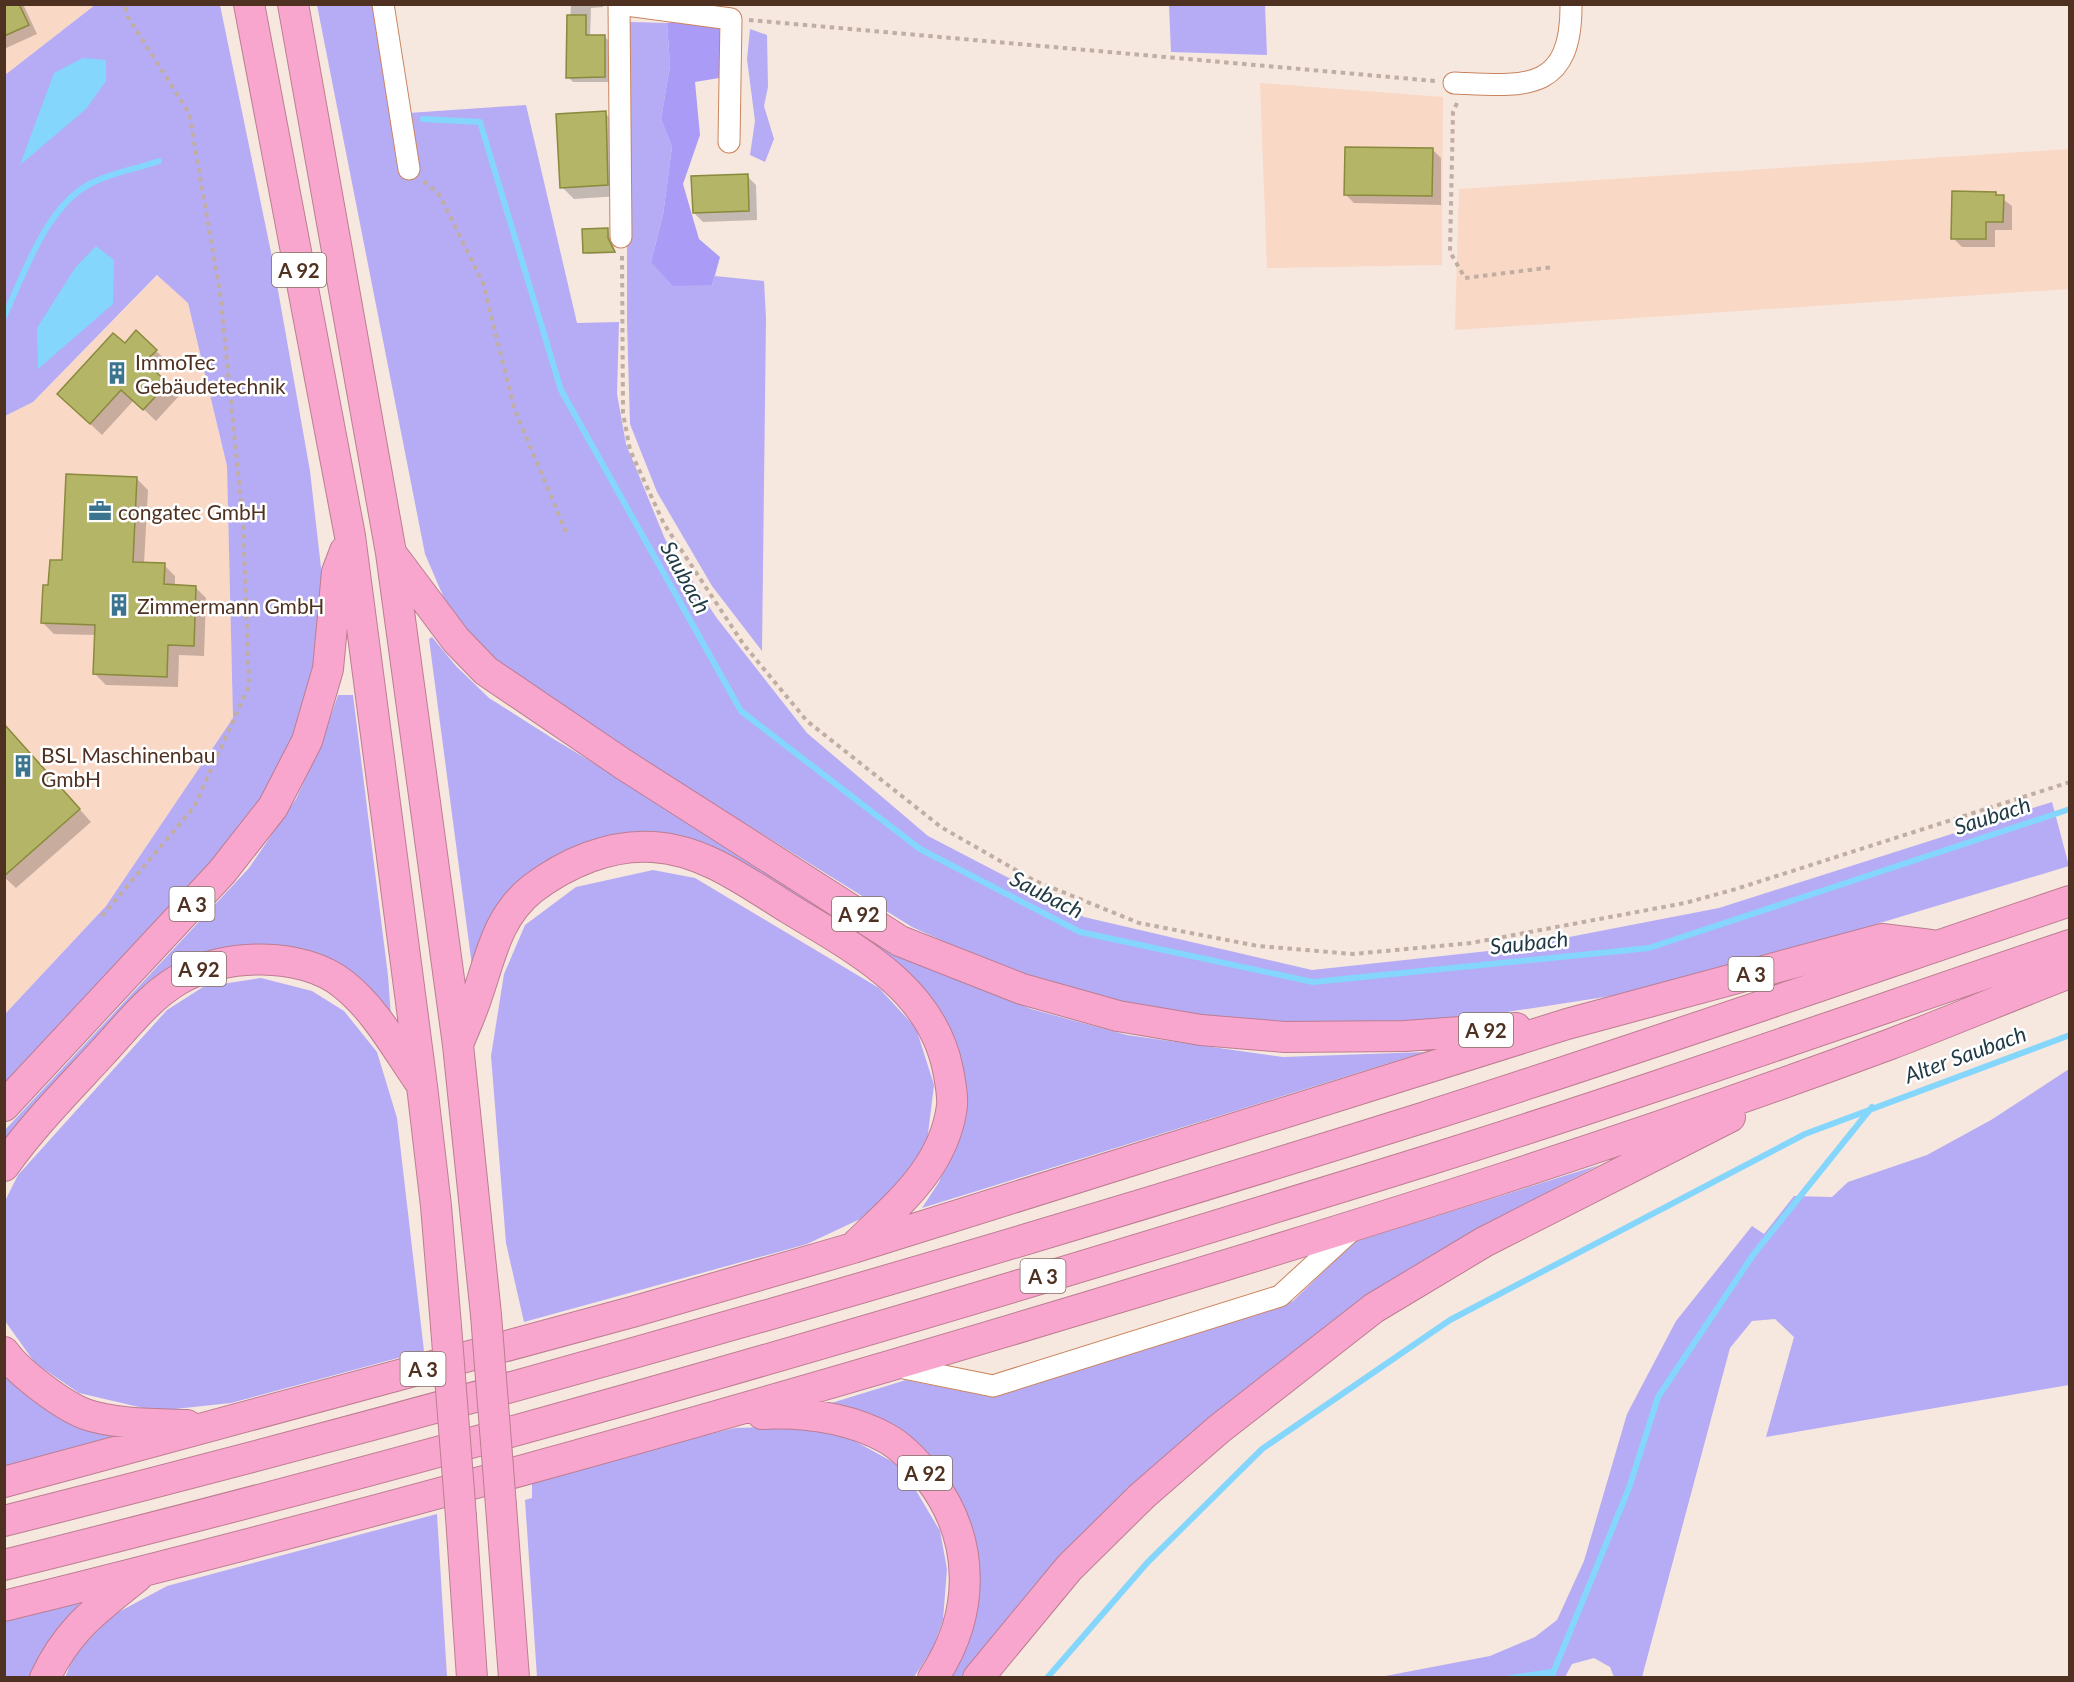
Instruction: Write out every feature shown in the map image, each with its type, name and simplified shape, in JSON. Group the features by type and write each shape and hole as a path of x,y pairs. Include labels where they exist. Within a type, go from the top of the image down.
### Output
{"highway":[{"name":"A 92","path":"249,4 350,536 436,1206 472,1677"},
{"name":"A 92","path":"294,4 391,553 458,1045 486,1315 514,1677"},
{"name":"A 3","path":"4,1106 222,872 273,807 307,741 328,669 337,572 350,536"},
{"name":"A 92","path":"391,553 456,640 486,671 523,698 900,941 1022,989 1118,1016 1201,1030 1285,1036 1405,1036 1567,1024"},
{"name":"A 3","path":"458,1045 497,934 517,903 531,890 585,858 627,848 673,849 711,861 886,971 926,1017 945,1053 952,1102 940,1149 924,1177 914,1189 853,1248"},
{"name":"A 3","path":"4,1521 250,1460 777,1313 1422,1118 2070,901"},
{"name":"A 3","path":"4,1482 621,1315 853,1248 1567,1024 1882,939 1937,946"},
{"name":"A 3","path":"4,1565 259,1502 787,1354 1434,1158 2070,945"},
{"name":"A 92","path":"4,1166 23,1139 150,1002 177,980 199,969 225,962 285,961 342,982 364,1004 422,1086"},
{"name":"A 3","path":"4,1606 144,1572 723,1415 894,1366 1357,1226 1774,1086 1891,1044 2070,973"},
{"name":"A 3","path":"978,1677 1069,1569 1142,1496 1219,1429 1374,1308 1484,1242 1744,1110 1774,1086"},
{"path":"4,1353 42,1387 86,1414 142,1423 214,1426"},
{"name":"A 92","path":"723,1415 812,1414 842,1420 888,1438 923,1471 947,1503 961,1543 964,1562 963,1606 958,1630 952,1647 933,1677"},
{"name":"A 3","path":"45,1677 58,1651 83,1620 144,1572"}],"street":[{"path":"384,4 409,169"},
{"path":"621,237 619,4 730,19 729,142"},
{"path":"1454,83 1518,86 1538,79 1551,71 1567,43 1571,4"},
{"path":"894,1366 993,1386 1280,1296 1357,1226"}],"path":[{"path":"102,916 194,807 249,686 243,522 220,292 189,113 128,17 124,4"},
{"path":"730,19 1454,83"},
{"path":"1479,84 1460,94 1453,112 1450,252 1465,278 1554,267"},
{"path":"409,169 440,196 483,283 514,408 566,532"},
{"path":"621,237 623,413 630,450 664,524 744,645 807,721 941,827 1033,880 1139,923 1258,946 1353,954 1471,943 1695,900 2070,782"}],"shaded area":[{"path":"5,5 95,5 5,75"},
{"path":"95,5 220,5 273,262 310,471 323,585 313,679 295,737 253,813 191,888 5,1090 5,1014 106,906 233,718 227,466 188,303 157,275 33,402 5,416 5,75"},
{"path":"317,5 376,5 394,114 526,105 577,323 619,322 617,394 626,444 665,539 716,617 807,733 928,836 1084,917 1312,970 1507,949 1719,908 2052,802 2069,866 1744,964 1624,994 1455,1020 1263,1025 1160,1011 1011,972 912,927 577,719 505,669 450,612 425,554"},
{"path":"1169,5 1265,5 1267,55 1171,52"},
{"path":"691,20 724,28 725,77 695,82 700,135 683,184 699,239 720,257 712,285 673,286 651,262 663,215 672,147 661,119 670,66 667,23"},
{"path":"630,22 667,23 670,66 661,119 672,147 663,215 651,262 712,285 720,257 715,276 764,281 766,318 762,651 712,586 657,492 630,424 627,322 627,53"},
{"path":"750,29 767,35 768,87 764,106 774,139 765,162 750,155 755,121 747,59"},
{"path":"1260,83 1443,97 1442,265 1267,268"},
{"path":"2069,149 2069,289 1455,330 1459,189"},
{"path":"158,275 188,303 227,466 233,718 106,906 5,1014 5,416 33,402"},
{"path":"432,637 456,666 489,698 552,738 936,969 1031,1009 1127,1035 1283,1057 1425,1052 922,1208 939,1182 954,1143 945,1029 726,859 562,864 472,966 429,639"},
{"path":"338,695 353,695 391,1016 369,992 205,957 5,1150 4,1131 249,868 296,799 322,742"},
{"path":"653,870 695,878 879,988 916,1028 934,1085 927,1142 906,1183 873,1213 807,1244 524,1322 506,1243 491,1056 504,974 525,925 576,887"},
{"path":"261,978 312,991 344,1011 377,1052 397,1118 424,1351 231,1403 156,1411 79,1393 35,1363 5,1321 4,1203 18,1175 167,1010 203,987"},
{"path":"2069,1069 2069,1385 1766,1437 1794,1337 1775,1319 1752,1321 1730,1348 1642,1677 1614,1677 1610,1667 1594,1658 1572,1664 1565,1677 1380,1677 1490,1656 1535,1637 1557,1620 1584,1561 1627,1414 1676,1321 1752,1226 1764,1234 1794,1196 1832,1197 1848,1182 1927,1155 1991,1120"},
{"path":"1599,1165 1479,1228 1384,1287 963,1677 946,1677 958,1508 825,1405 906,1380 992,1397 1293,1301 1354,1242"},
{"path":"4,1370 123,1434 5,1467"},
{"path":"801,1426 842,1434 902,1467 940,1531 947,1569 943,1620 933,1648 914,1677 537,1677 525,1500 532,1498 532,1482 655,1447 735,1428"},
{"path":"437,1514 447,1677 65,1678 74,1655 113,1615 167,1586"},
{"path":"78,1601 79,1609 39,1655 33,1677 5,1677 4,1619"}],"water":[{"path":"83,58 106,60 106,81 86,109 20,165 54,73"},
{"path":"96,246 114,260 113,304 38,369 37,328 75,268"}],"building":[{"path":"4,4 19,4 29,25 4,36"},
{"path":"567,15 586,15 586,35 605,35 605,77 566,78"},
{"path":"606,111 608,185 560,188 556,114"},
{"path":"1345,147 1433,148 1432,196 1344,195"},
{"path":"748,174 749,211 693,213 691,176"},
{"path":"1952,191 1996,192 1996,195 2004,195 2003,222 1986,222 1986,239 1951,239"},
{"path":"608,228 608,238 615,252 583,253 582,229"},
{"name":"ImmoTec Gebäudetechnik","path":"136,330 157,350 145,362 168,383 143,410 121,390 90,424 57,394 113,333 125,343"},
{"name":"Zimmermann GmbH","path":"66,474 137,477 133,562 165,563 164,584 196,586 194,646 168,645 167,677 93,674 95,625 41,623 43,585 48,585 50,560 62,560"},
{"name":"BSL Maschinenbau GmbH","path":"4,724 80,809 4,876"}],"waterway":[{"name":"Saubach","path":"423,119 480,122 561,390 741,711 920,849 1080,932 1313,982 1649,948 2070,809"},
{"name":"Saubach","path":"4,317 28,262 60,209 88,185 105,177 159,161"},
{"name":"Alter Saubach","path":"1047,1678 1147,1563 1262,1449 1450,1320 1805,1134 2070,1035"},
{"path":"1551,1678 1629,1488 1658,1397 1753,1255 1872,1107"},
{"path":"1511,1678 1552,1672"}],"place":[{"name":"ImmoTec Gebäudetechnik","path":"117,373"},
{"name":"congatec GmbH","path":"100,511"},
{"name":"Zimmermann GmbH","path":"119,605"},
{"name":"BSL Maschinenbau GmbH","path":"23,766"}]}
